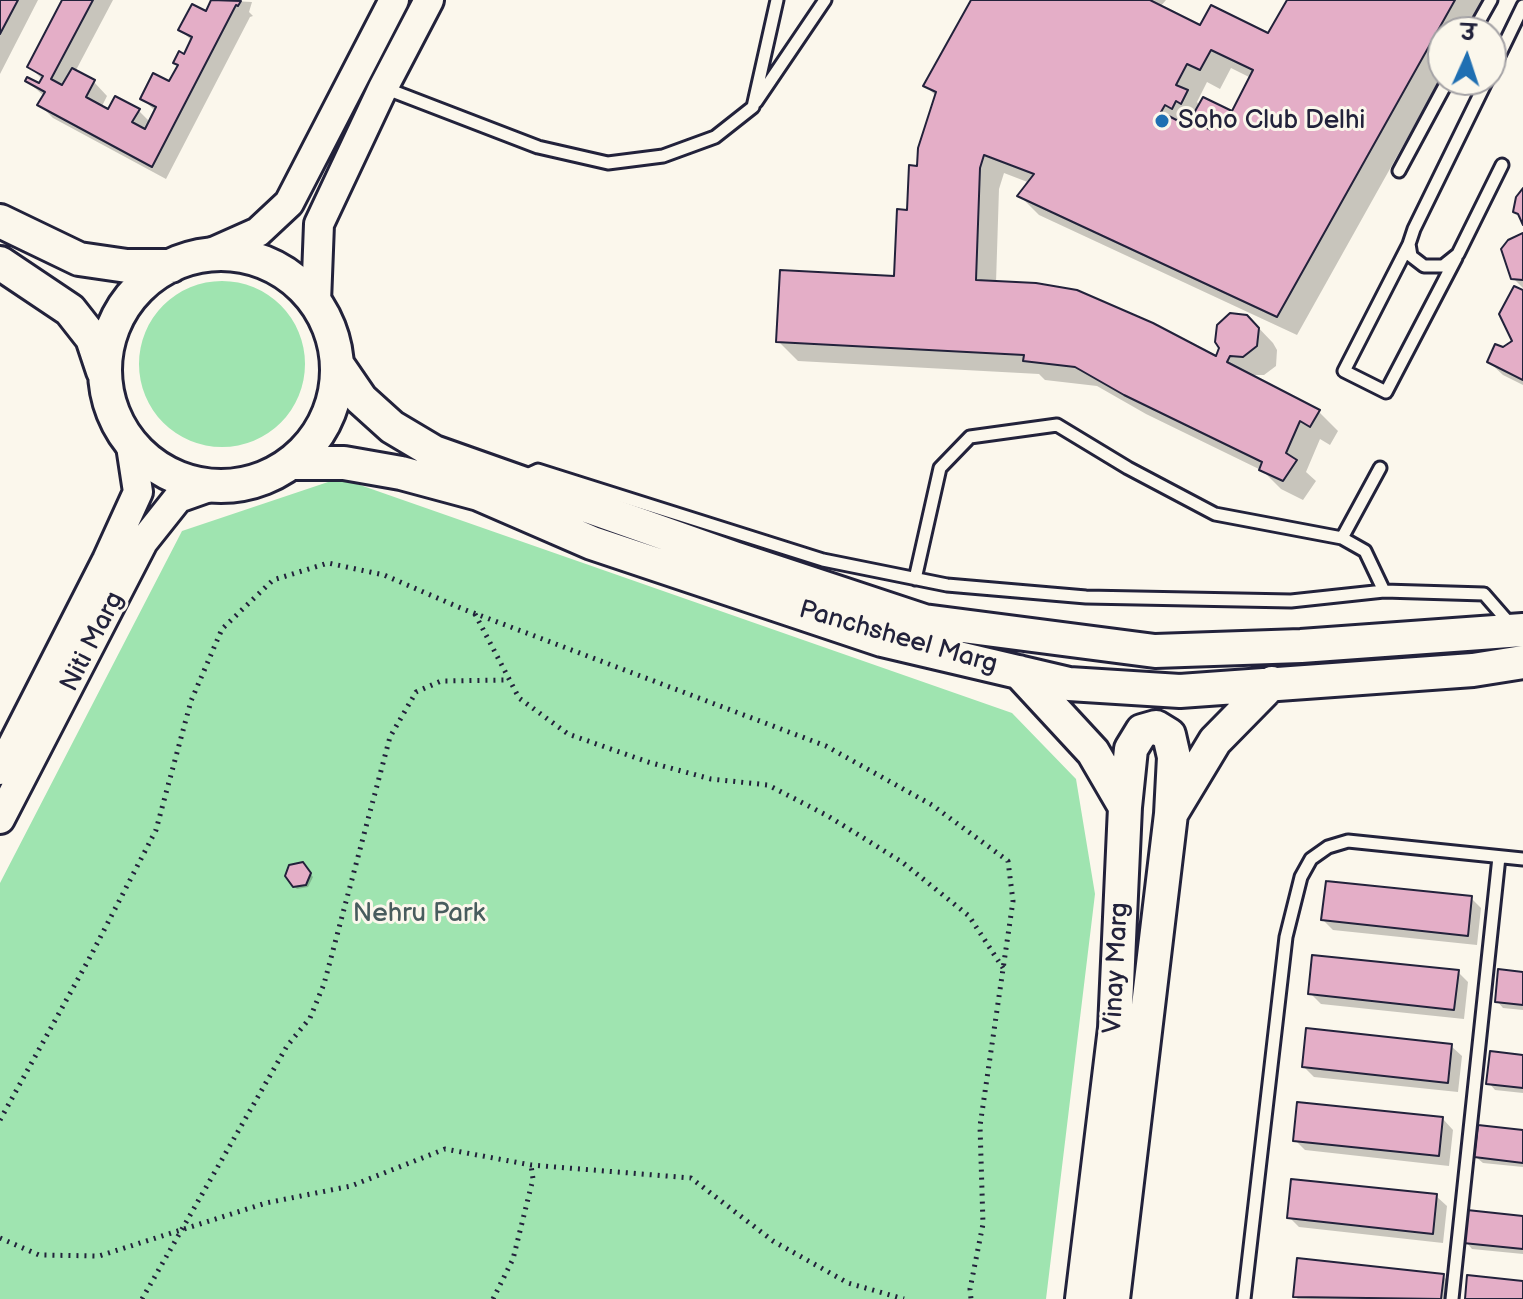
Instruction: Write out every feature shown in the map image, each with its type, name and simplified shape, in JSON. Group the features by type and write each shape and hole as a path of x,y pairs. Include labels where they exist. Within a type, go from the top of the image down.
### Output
{"main road":[{"path":"0,221 79,259 127,266 171,266"},
{"path":"229,253 273,265 312,295 334,337 338,385 322,430 293,463 253,483 209,487 167,474 131,446 109,406 103,361 116,317 144,281 171,266 184,258 229,253"},
{"path":"0,263 70,310 92,338 105,377"},
{"name":"Panchsheel Marg","path":"337,364 361,399 392,427 434,452 924,621 1155,651 1521,641"},
{"name":"Panchsheel Marg","path":"293,463 344,463 401,473 479,494 592,543 882,640 1069,684 1180,691 1473,670 1521,641"},
{"path":"1019,672 1093,752 1125,807"},
{"name":"Vinay Marg","path":"1171,814 1215,741 1272,683"},
{"name":"Vinay Marg","path":"1082,1299 1115,1028 1125,807 1131,749 1142,731 1156,727 1169,735 1174,757 1171,814 1113,1299"}],"street":[{"path":"204,256 258,232 289,203 394,0"},
{"path":"316,302 319,224 383,88 429,0"},
{"name":"Niti Marg","path":"0,770 101,572 138,492 131,446"},
{"name":"Niti Marg","path":"0,819 143,542 178,498 209,487"}],"lane":[{"path":"753,107 777,0"},
{"path":"354,77 538,147 608,163 663,156 715,137 753,107 825,0"},
{"path":"1507,39 1523,6"},
{"path":"1399,171 1439,96"},
{"path":"1479,96 1344,371 1386,392 1502,165"},
{"path":"1409,244 1411,256 1424,266 1443,266 1458,254"},
{"path":"915,579 940,468 970,437 1057,425 1128,468 1215,514 1342,538 1365,551 1384,591"},
{"path":"1342,538 1380,468"},
{"path":"513,481 538,470 823,560 947,585 1086,597 1291,601 1384,591 1484,594 1521,641"},
{"path":"1244,1299 1286,937 1301,877 1311,859 1328,847 1348,841 1523,859"},
{"path":"1452,1299 1499,857"}],"path":[{"path":"0,1120 156,830 191,701 222,629 273,580 328,563 384,575 474,613 826,746 932,805 1008,861 1013,901 980,1126 983,1224 970,1289 971,1299"},
{"path":"474,613 519,698 568,734 648,762 711,779 768,785 828,816 902,862 969,916 1003,968"},
{"path":"142,1299 287,1046 310,1018 324,984 390,737 416,692 441,681 509,680"},
{"path":"0,1238 39,1255 99,1256 266,1203 351,1186 445,1149 531,1165 691,1178 773,1241 848,1283 904,1299"},
{"path":"493,1299 513,1259 533,1179 531,1165"}],"green space":[{"path":"222,281 254,288 281,305 298,332 305,364 298,396 281,423 254,440 222,447 190,440 163,423 146,396 139,364 146,332 163,305 190,288"},
{"name":"Nehru Park","path":"340,478 1012,713 1076,779 1095,894 1046,1299 0,1299 0,883 182,531"}],"building":[{"path":"0,0 18,0 0,34"},
{"path":"62,0 93,0 51,79 62,85 72,68 95,80 86,97 108,109 115,96 140,109 132,122 145,129 156,107 140,99 153,73 169,81 178,65 173,63 179,51 184,54 192,37 178,30 192,4 206,11 211,0 241,1 236,5 152,167 37,105 45,92 25,81 27,77 39,83 43,76 27,67"},
{"path":"971,0 1150,0 1200,25 1211,5 1268,33 1287,0 1455,0 1446,16 1427,16 1427,50 1277,317 1017,196 1034,174 984,155 980,168 976,280 1036,283 1077,290 1153,323 1216,356 1219,348 1215,342 1217,325 1230,313 1247,315 1259,328 1257,346 1243,357 1230,356 1227,362 1320,410 1310,427 1300,421 1286,453 1297,460 1283,481 1259,470 1262,462 1124,395 1075,367 1023,361 1024,355 776,342 780,270 894,276 897,209 907,210 909,165 917,166 918,148 936,92 923,86","holes":["1211,50 1253,70 1232,111 1203,97 1194,113 1214,124 1211,130 1191,120 1188,126 1161,112 1165,105 1172,109 1176,101 1181,104 1188,90 1176,85 1187,64 1200,70"]},
{"path":"1523,188 1523,225 1518,214 1513,212 1516,197"},
{"path":"1523,233 1523,280 1511,279 1501,249 1508,240"},
{"path":"1514,286 1523,290 1523,380 1487,362 1495,344 1503,347 1512,341 1499,314"},
{"path":"303,862 311,873 306,885 293,887 285,876 289,865"},
{"path":"1326,881 1472,896 1468,936 1321,920"},
{"path":"1312,955 1459,970 1454,1010 1308,994"},
{"path":"1498,969 1523,972 1523,1005 1495,1002"},
{"path":"1306,1028 1452,1044 1448,1083 1302,1067"},
{"path":"1490,1051 1523,1055 1523,1088 1486,1084"},
{"path":"1297,1102 1443,1117 1439,1156 1293,1141"},
{"path":"1478,1125 1523,1130 1523,1163 1474,1157"},
{"path":"1291,1179 1437,1194 1433,1234 1287,1218"},
{"path":"1467,1210 1523,1216 1523,1249 1463,1243"},
{"path":"1297,1258 1444,1274 1441,1299 1293,1297"},
{"path":"1467,1275 1523,1281 1523,1299 1465,1299"}],"place":[{"name":"Soho Club Delhi","path":"1162,121"}]}
